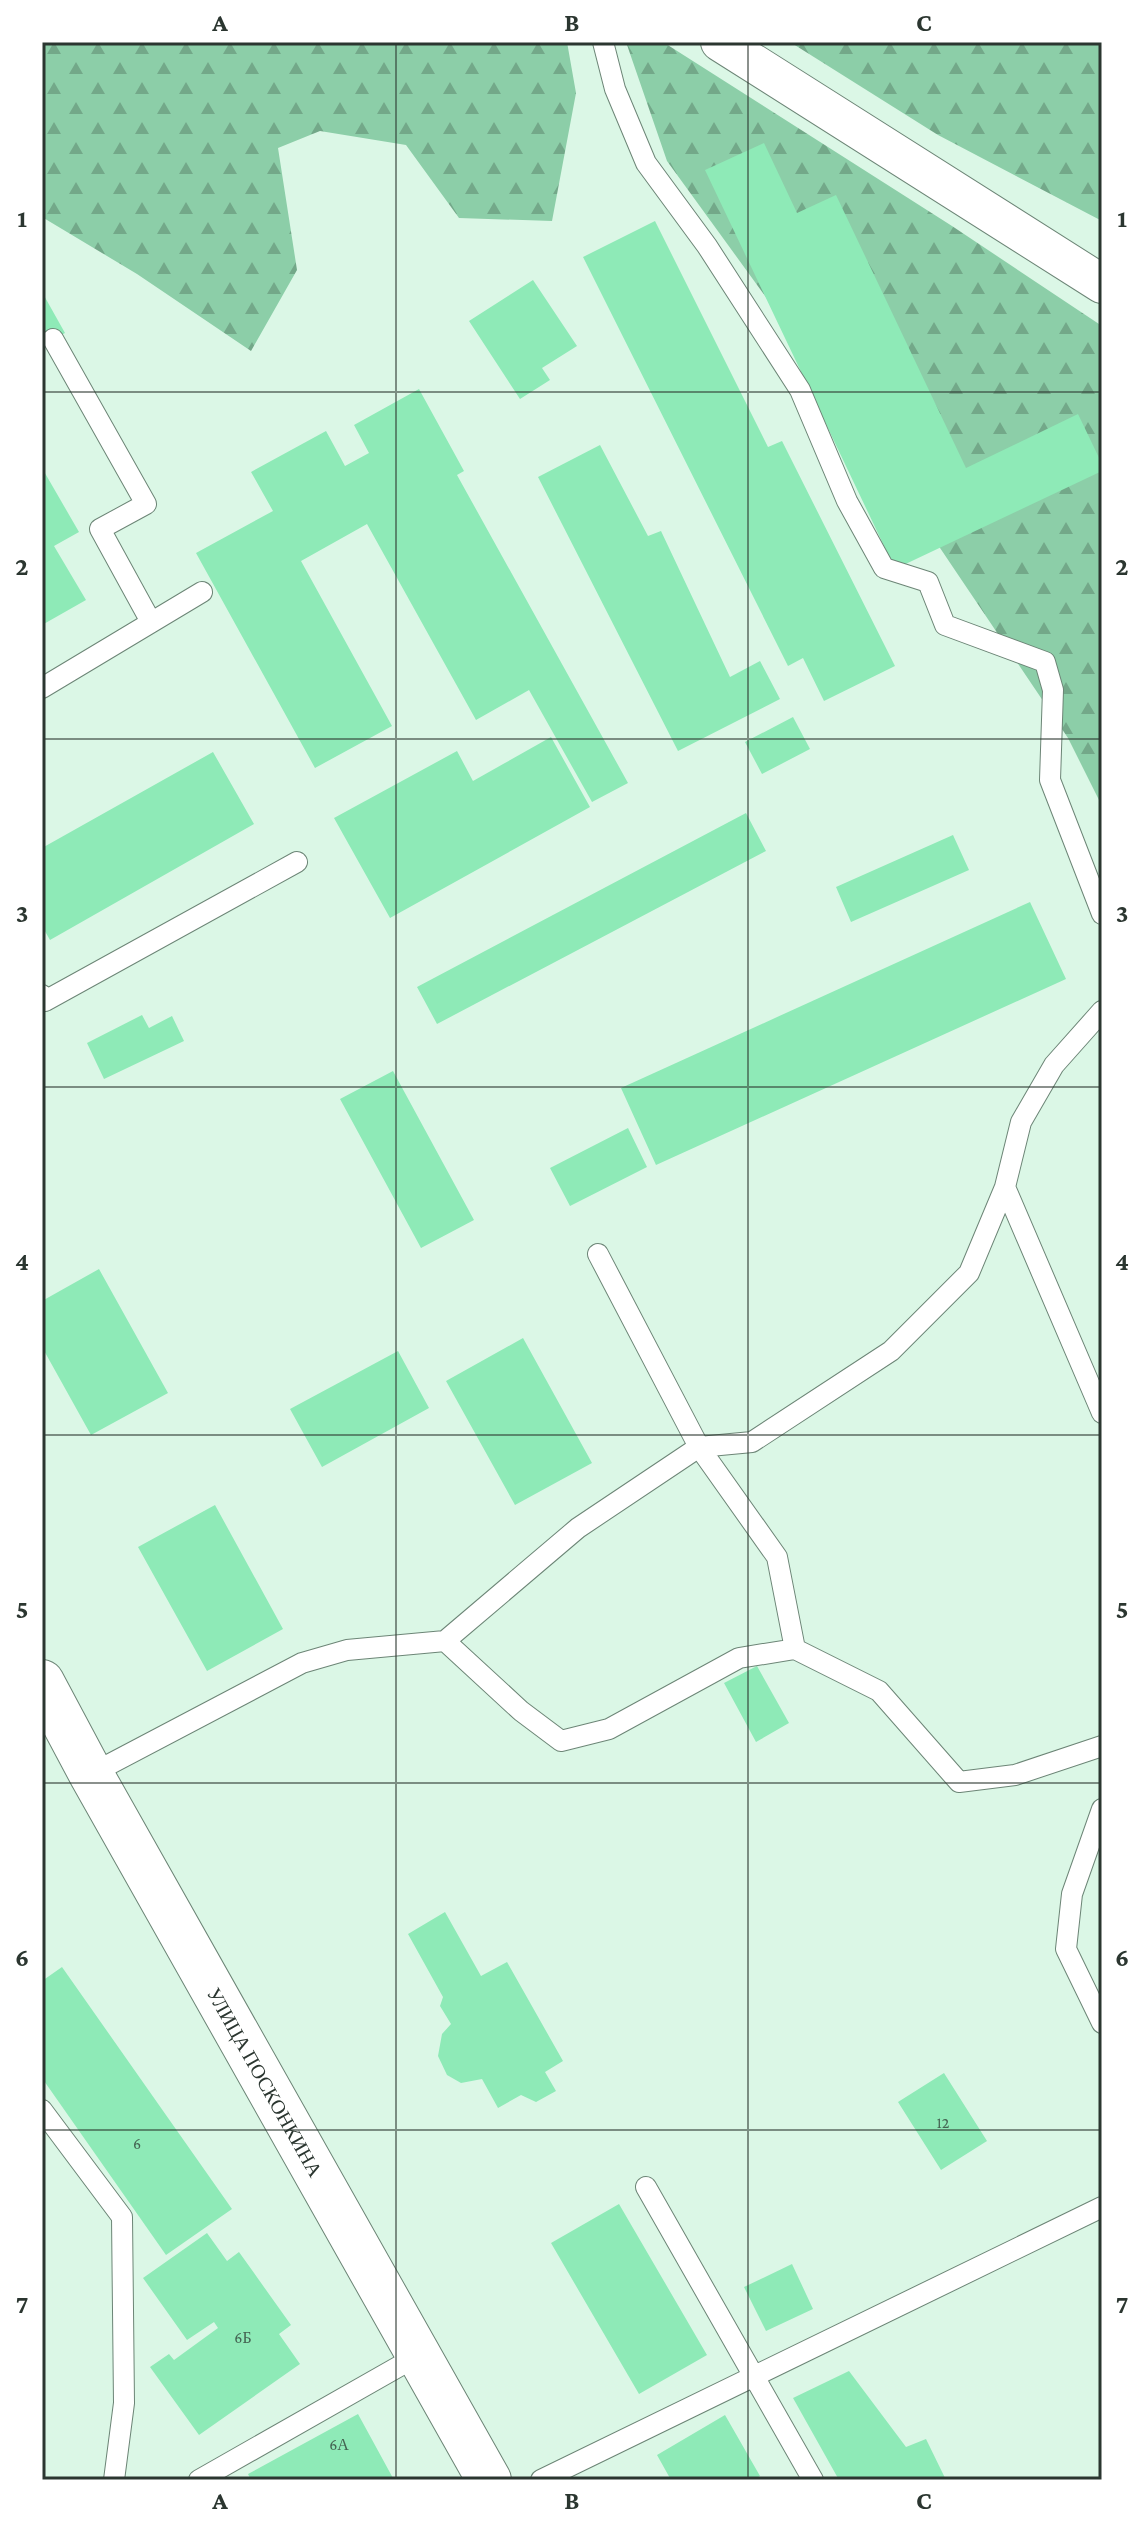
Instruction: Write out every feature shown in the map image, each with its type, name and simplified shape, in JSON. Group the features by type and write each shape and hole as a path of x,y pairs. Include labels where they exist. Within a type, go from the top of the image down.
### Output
{"street":[{"path":"720,42 1102,284"},
{"name":"УЛИЦА ПОСКОНКИНА","path":"42,1682 489,2480"}],"lane":[{"path":"603,42 615,89 646,163 707,246 800,390 847,501 884,568 928,582 945,625 1045,662 1053,690 1050,780 1102,914"},
{"path":"53,339 146,504 100,529 151,622"},
{"path":"42,688 202,592"},
{"path":"42,995 45,1001 297,862"},
{"path":"91,1774 302,1663 347,1650 445,1641 578,1528 699,1447 752,1442 891,1351 969,1273 1005,1187 1021,1122 1054,1065 1102,1011"},
{"path":"1005,1187 1102,1413"},
{"path":"598,1254 699,1447 777,1557 795,1649"},
{"path":"445,1641 521,1711 561,1741 609,1729 739,1658 795,1649 879,1691 959,1782 1015,1775 1102,1746"},
{"path":"1102,1809 1072,1894 1066,1949 1102,2023"},
{"path":"42,2110 122,2217 124,2403 114,2480"},
{"path":"646,2187 813,2480"},
{"path":"541,2480 1102,2207"},
{"path":"199,2480 419,2355"}],"green space":[{"path":"42,42 567,42 576,93 552,221 459,218 406,145 320,131 278,148 297,270 251,351 137,274 42,217"},
{"path":"626,42 663,42 952,226 1102,326 1102,806 1068,738 837,395 667,161"},
{"path":"790,42 1102,42 1102,221 938,135"}],"building":[{"path":"764,143 797,213 836,195 966,468 1078,414 1102,464 1102,471 895,569 705,170"},
{"path":"655,221 768,447 782,441 895,666 824,701 803,658 788,666 583,257"},
{"path":"533,280 577,346 542,368 550,380 520,399 469,321"},
{"path":"42,292 65,333 42,345"},
{"path":"419,389 464,471 457,475 628,783 592,802 529,690 476,720 367,524 301,561 392,726 315,768 196,553 273,511 251,472 326,431 345,466 369,453 354,425"},
{"path":"600,445 648,536 661,531 730,677 760,661 780,699 678,751 538,477"},
{"path":"42,468 79,532 54,546 86,600 42,625"},
{"path":"793,717 810,749 762,774 745,742"},
{"path":"551,737 590,807 390,918 334,818 457,751 473,781"},
{"path":"213,752 254,824 50,940 42,926 42,848"},
{"path":"746,813 766,851 437,1024 417,987"},
{"path":"953,835 969,870 851,922 836,887"},
{"path":"1030,902 1066,979 656,1165 621,1088"},
{"path":"142,1015 149,1028 172,1016 184,1041 104,1079 87,1043"},
{"path":"393,1071 474,1220 421,1248 340,1099"},
{"path":"628,1128 647,1167 570,1206 550,1168"},
{"path":"99,1269 168,1393 91,1435 42,1347 42,1301"},
{"path":"523,1338 592,1463 515,1505 446,1381"},
{"path":"398,1351 429,1408 322,1467 290,1409"},
{"path":"215,1505 283,1629 207,1671 138,1547"},
{"path":"757,1666 789,1723 756,1742 724,1683"},
{"path":"445,1912 481,1976 507,1962 563,2061 545,2072 556,2091 536,2102 521,2095 498,2108 482,2079 461,2083 447,2075 438,2056 442,2034 451,2024 440,2006 443,1997 408,1934"},
{"path":"62,1967 232,2209 166,2255 42,2078 42,1981"},
{"path":"944,2073 987,2141 941,2170 898,2102"},
{"path":"619,2204 707,2355 639,2394 551,2243"},
{"path":"207,2233 227,2261 239,2252 291,2325 279,2334 300,2364 199,2435 150,2367 169,2354 174,2360 218,2328 214,2322 187,2340 143,2278"},
{"path":"792,2264 813,2309 766,2331 744,2287"},
{"path":"849,2371 906,2447 926,2439 946,2480 839,2480 793,2398"},
{"path":"358,2414 394,2480 251,2480 248,2474"},
{"path":"725,2415 760,2476 754,2480 671,2480 657,2455"}]}
